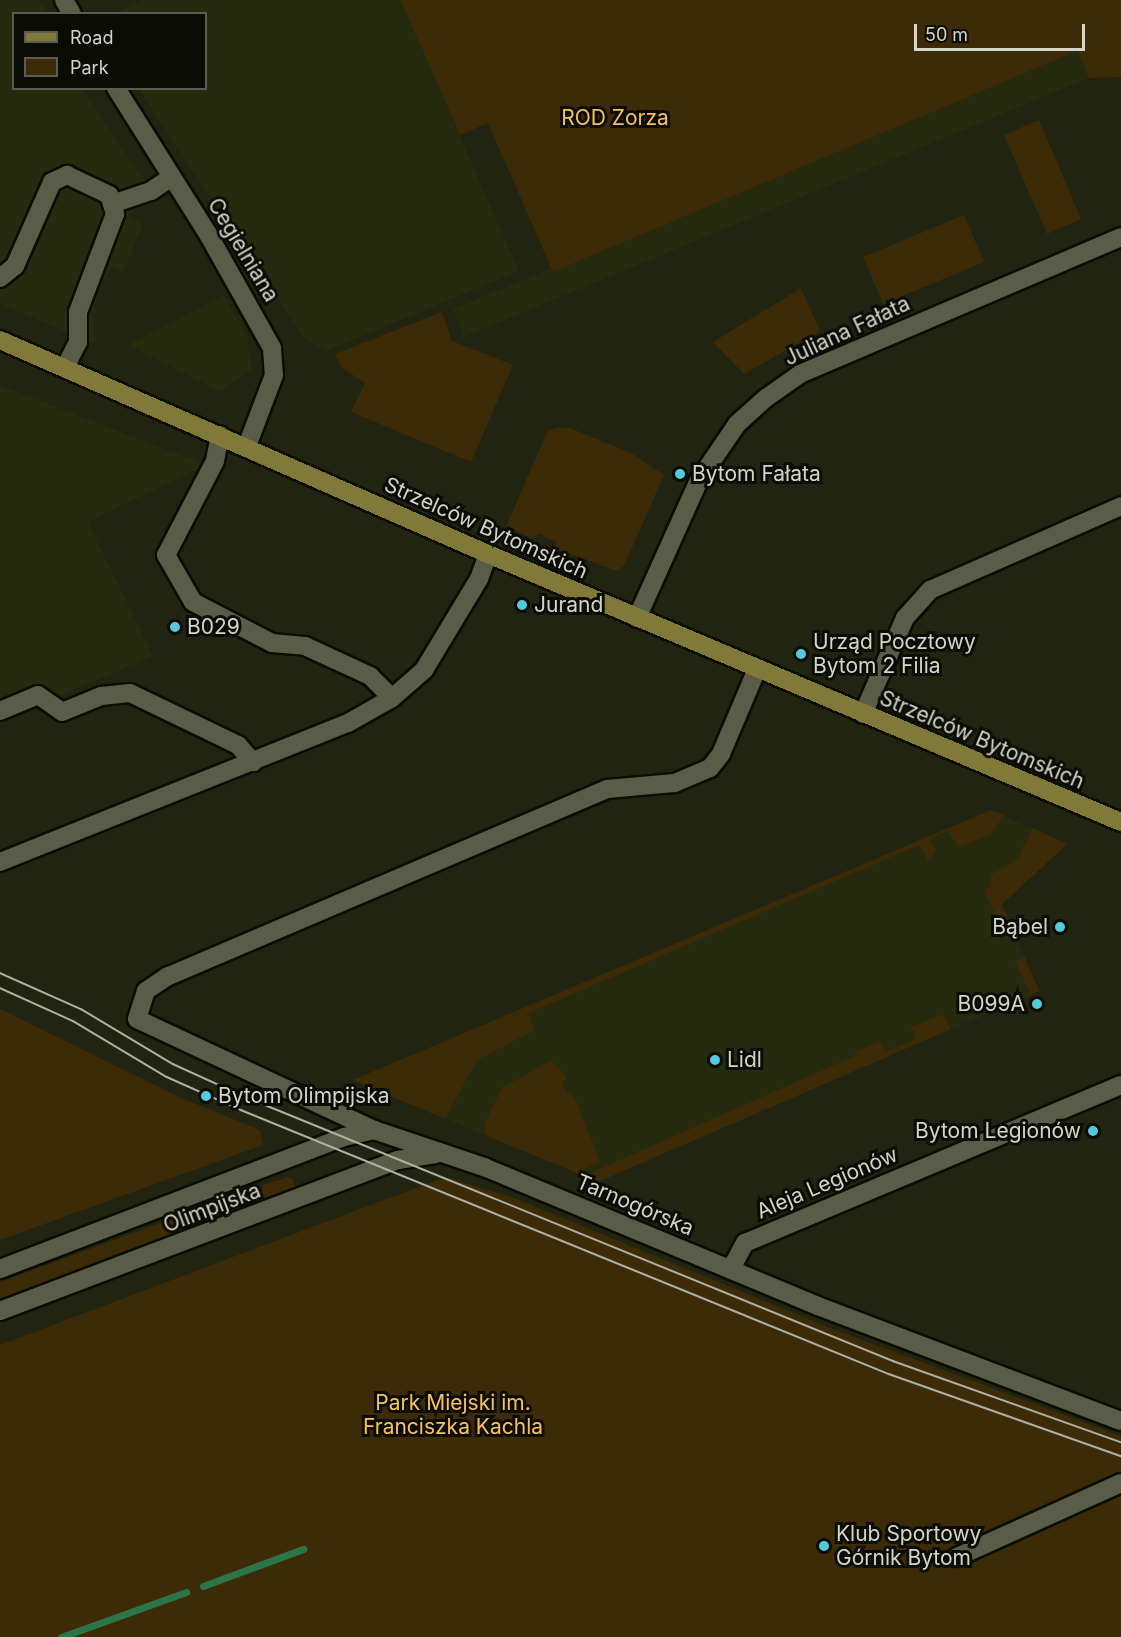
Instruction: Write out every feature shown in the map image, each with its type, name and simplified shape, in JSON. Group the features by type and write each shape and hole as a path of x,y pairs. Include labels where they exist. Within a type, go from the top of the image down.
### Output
{"main road":[{"name":"Strzelców Bytomskich","path":"0,340 247,446 636,618 1121,822"}],"street":[{"name":"Cegielniana","path":"117,90 172,177 272,348 274,375 247,446"},
{"path":"0,278 15,266 52,182 67,176 109,195 115,214 78,312 78,342 65,368"},
{"path":"112,204 151,191 172,177"},
{"name":"Juliana Fałata","path":"636,618 699,480 737,424 766,398 800,374 1121,237"},
{"path":"220,435 215,461 166,555 193,602 272,643 305,646 370,676 392,698"},
{"path":"863,714 905,618 930,590 1121,506"},
{"path":"0,862 348,723 392,698 424,670 478,579 488,554"},
{"name":"Tarnogórska","path":"757,669 722,754 710,768 674,783 608,789 179,972 146,991 137,1019 374,1130 484,1167 818,1306 1121,1421"},
{"path":"0,711 38,695 62,712 101,696 130,693 238,745 253,762"},
{"name":"Aleja Legionów","path":"731,1269 745,1243 1121,1085"},
{"name":"Olimpijska","path":"0,1269 344,1137 374,1130"},
{"name":"Olimpijska","path":"0,1311 398,1160 441,1154"},
{"path":"957,1557 1121,1483"}],"shaded area":[{"path":"0,0 40,0 47,12 12,12 12,90 84,90 159,202 134,210 129,217 143,224 123,272 112,267 97,290 93,328 98,345 0,304"},
{"path":"142,0 400,0 519,271 326,351 305,339 140,90 207,90 207,12 118,12"},
{"path":"1077,51 1089,78 464,337 453,309 552,268 553,272"},
{"path":"224,295 247,336 252,370 219,391 128,345"},
{"path":"0,385 206,465 88,522 153,656 0,721"},
{"path":"991,810 1067,844 1002,905 1039,991 598,1182 353,1080"}],"green space":[{"name":"ROD Zorza","path":"400,0 1121,0 1121,77 1089,78 1077,51 553,272 488,123 460,135"},
{"path":"1039,120 1081,219 1047,234 1004,135"},
{"path":"964,215 984,262 883,304 863,257"},
{"path":"801,288 820,331 744,374 713,342"},
{"path":"442,312 452,341 513,365 471,462 351,412 365,383 341,367 335,354"},
{"path":"556,428 570,428 629,452 664,475 624,566 617,571 554,548 556,542 539,534 532,538 506,527 547,432"},
{"path":"991,810 1004,815 990,835 959,847 947,831 930,839 936,851 928,861 919,845 529,1013 535,1030 477,1060 445,1119 353,1080"},
{"path":"1033,828 1067,844 1002,904 1016,938 1007,941 984,890 990,887 991,875 1019,857"},
{"path":"1024,956 1039,991 598,1182 584,1176 857,1055 856,1052 880,1041 885,1052 916,1039 911,1027 943,1014 951,1029 1030,994 1015,961"},
{"path":"0,1009 179,1097 260,1130 263,1145 0,1240"},
{"path":"551,1060 567,1079 561,1082 567,1094 572,1092 600,1161 577,1173 485,1135 485,1123 502,1088"},
{"path":"288,1177 292,1178 295,1187 260,1204 263,1185"},
{"name":"Park Miejski im. Franciszka Kachla","path":"451,1179 512,1197 830,1328 1121,1436 1121,1637 0,1637 0,1345 437,1180"},
{"path":"247,1191 243,1209 0,1299 0,1282"}],"waterway":[{"path":"203,1586 303,1549"},
{"path":"61,1637 186,1592"}],"tram line":[{"path":"0,973 81,1009 173,1064 248,1098 893,1361 1121,1442"},
{"path":"0,988 73,1021 167,1077 241,1110 889,1374 1121,1456"}],"place":[{"name":"Bytom Fałata","path":"680,474"},
{"name":"Jurand","path":"522,605"},
{"name":"B029","path":"175,627"},
{"name":"Urząd Pocztowy Bytom 2 Filia","path":"801,654"},
{"name":"Bąbel","path":"1060,927"},
{"name":"B099A","path":"1037,1004"},
{"name":"Lidl","path":"715,1060"},
{"name":"Bytom Olimpijska","path":"206,1096"},
{"name":"Bytom Legionów","path":"1093,1131"},
{"name":"Klub Sportowy Górnik Bytom","path":"824,1546"}]}
